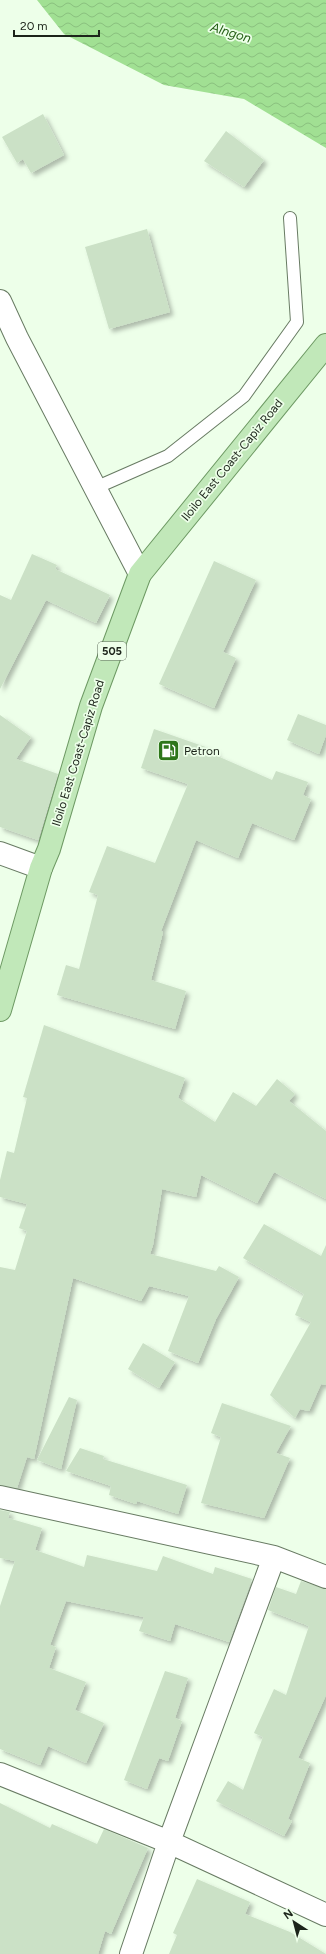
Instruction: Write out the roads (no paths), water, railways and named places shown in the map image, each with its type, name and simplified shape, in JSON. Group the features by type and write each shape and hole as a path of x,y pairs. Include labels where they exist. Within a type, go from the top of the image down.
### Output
{"main road":[{"name":"Iloilo East Coast-Capiz Road","path":"0,1010 5,971 48,849 91,706 140,574 326,345"}],"street":[{"path":"0,301 17,338 140,574"},
{"path":"0,853 41,868"},
{"path":"0,1497 274,1557 326,1577"},
{"path":"131,1954 169,1842 274,1557"},
{"path":"0,1774 169,1842 326,1915"}],"lane":[{"path":"95,488 168,456 244,396 297,322 290,218"}],"water":[{"name":"Alngon","path":"37,0 326,0 326,148 244,99 164,85 64,34"}],"place":[{"name":"Petron","path":"169,751"}]}
